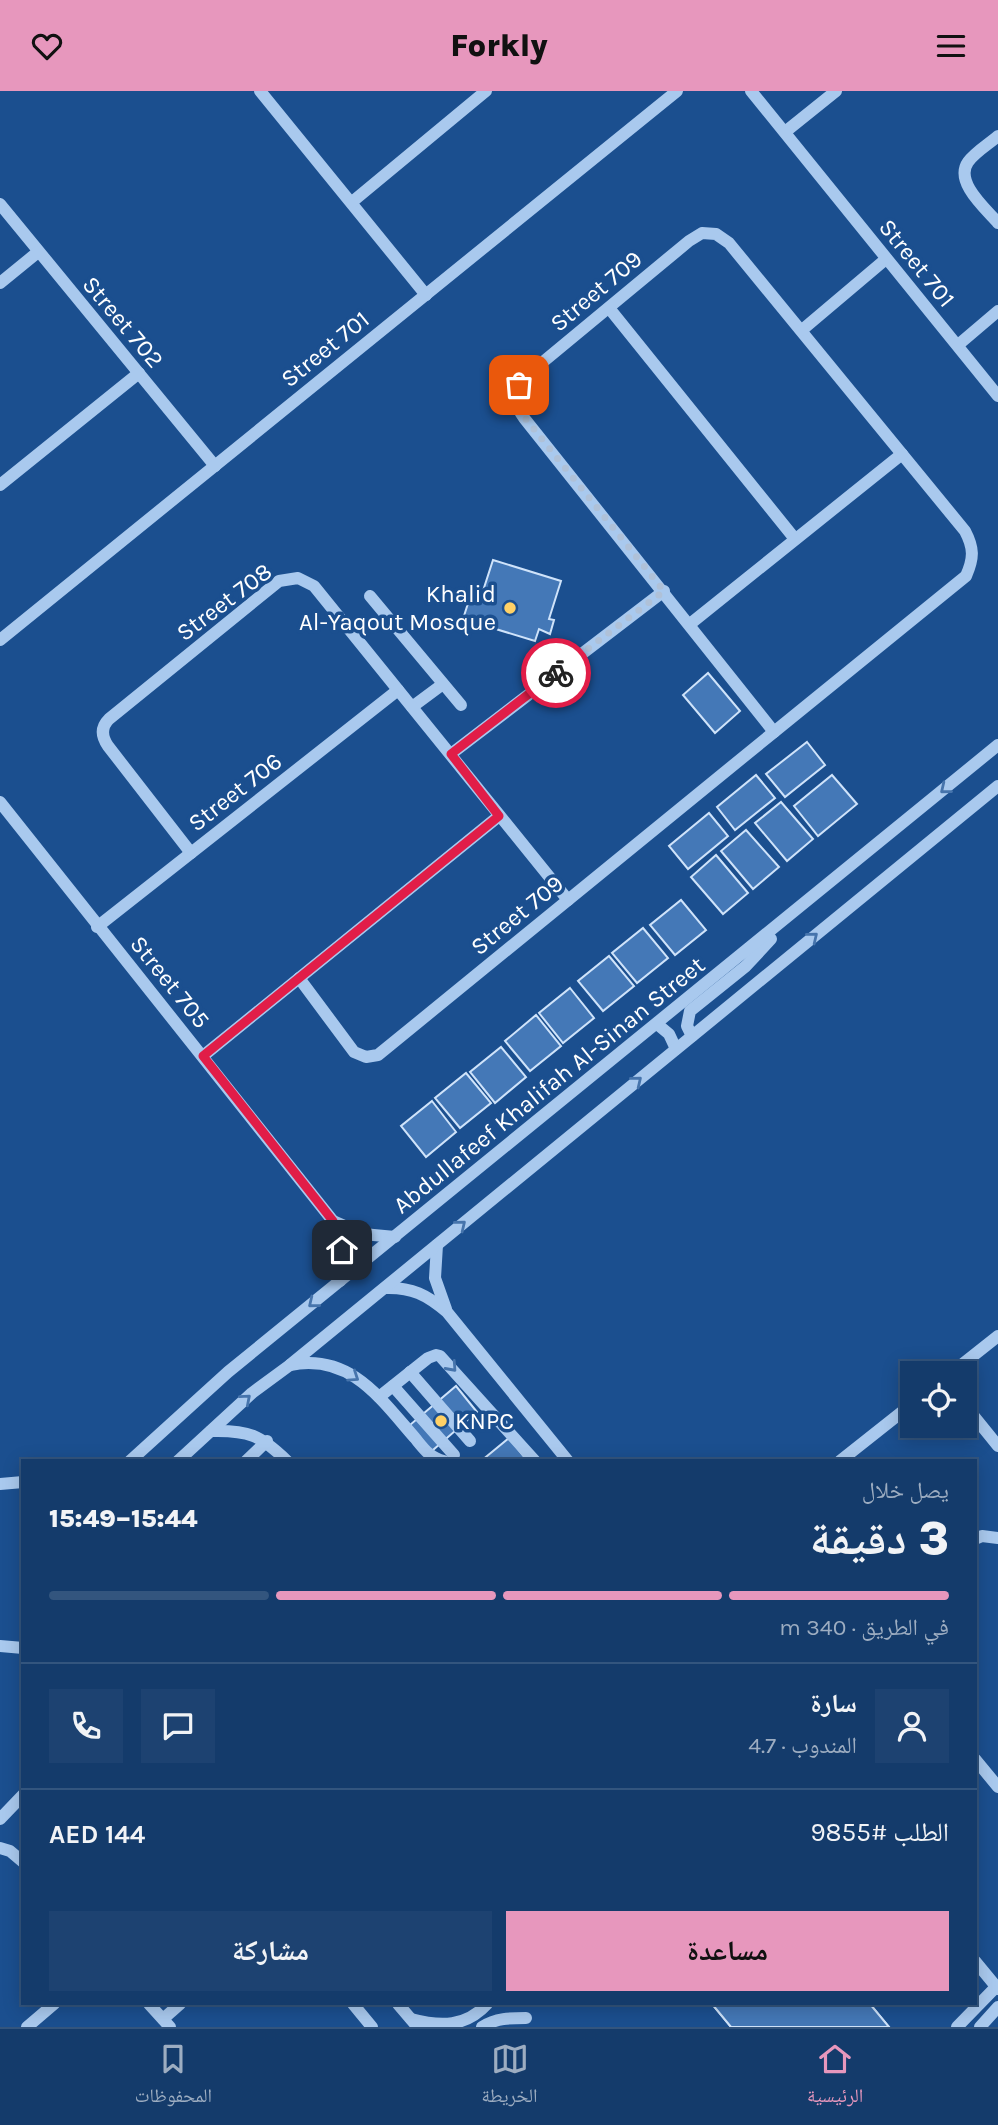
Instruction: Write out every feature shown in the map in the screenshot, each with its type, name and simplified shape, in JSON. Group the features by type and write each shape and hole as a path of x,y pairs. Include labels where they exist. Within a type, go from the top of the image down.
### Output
{"street":[{"path":"260,91 426,295"},
{"path":"352,202 486,91"},
{"name":"Street 701","path":"0,641 677,91"},
{"name":"Street 701","path":"751,91 998,396"},
{"path":"785,132 836,91"},
{"path":"998,136 969,160 964,176 969,187 998,223"},
{"name":"Street 702","path":"0,204 215,466"},
{"name":"Street 709","path":"299,978 354,1052 359,1056 372,1057 384,1052 966,576 972,561 972,545 965,531 729,243 723,237 702,233 526,376 519,385 517,408 774,732"},
{"path":"0,283 38,252"},
{"path":"802,330 886,258"},
{"path":"609,308 796,539"},
{"path":"958,345 998,311"},
{"path":"0,485 139,373"},
{"path":"690,624 902,454"},
{"name":"Street 708","path":"191,853 108,746 103,737 103,727 109,719 274,585 291,577 304,579 314,586 568,900"},
{"path":"451,754 664,591"},
{"path":"370,596 461,705"},
{"path":"412,707 443,684"},
{"name":"Street 706","path":"97,927 398,690"},
{"name":"Abdullafeef Khalifah Al-Sinan Street","path":"132,1459 195,1400 998,745"},
{"path":"180,1459 252,1394 998,786"},
{"name":"Street 705","path":"0,802 333,1221 342,1250 340,1281"},
{"path":"203,1056 499,816"},
{"path":"692,1036 687,1026 690,1011 755,958 781,924"},
{"path":"657,1024 669,1034 676,1049"},
{"name":"Street 705","path":"333,1221 363,1234 394,1237"},
{"path":"437,1245 435,1278 447,1312"},
{"path":"385,1287 414,1290 428,1296 447,1312 566,1459"},
{"path":"966,1361 998,1336"},
{"path":"379,1397 432,1355 445,1359 533,1459"},
{"path":"290,1365 314,1362 338,1367 359,1379 379,1397 431,1457 449,1458"},
{"path":"410,1372 470,1441"},
{"path":"393,1386 449,1458"},
{"path":"843,1459 900,1414"},
{"path":"977,1420 998,1446"},
{"path":"211,1431 240,1432 267,1441 285,1459"},
{"path":"248,1459 267,1441"},
{"path":"0,1474 19,1482"},
{"path":"0,1484 19,1482"},
{"path":"977,1538 982,1536 998,1538"},
{"path":"0,1646 21,1648"},
{"path":"977,1761 998,1787"},
{"path":"0,1819 21,1797"},
{"path":"0,1848 10,1851 21,1860"},
{"path":"957,2027 997,1988 977,1963"},
{"path":"27,2027 53,2005"},
{"path":"150,2005 166,2023 179,2005"},
{"path":"354,2005 372,2027"},
{"path":"399,2005 414,2023 439,2026 456,2025 474,2017 486,2005"},
{"path":"980,2027 998,2007"},
{"path":"482,2027 506,2018 526,2018"}],"building":[{"name":"Khalid Al-Yaqout Mosque","path":"493,560 561,581 549,619 554,620 550,634 539,629 535,641 463,619 471,594 481,597"},
{"path":"708,673 740,711 715,733 683,695"},
{"path":"807,742 825,765 785,797 766,774"},
{"path":"756,775 775,798 735,830 717,807"},
{"path":"832,775 857,804 818,836 794,806"},
{"path":"781,802 813,839 787,861 755,823"},
{"path":"709,813 728,836 688,869 669,846"},
{"path":"746,830 779,867 753,889 721,851"},
{"path":"716,855 748,893 723,914 691,877"},
{"path":"681,900 706,930 675,955 650,925"},
{"path":"643,928 668,958 637,983 612,953"},
{"path":"609,956 634,986 603,1011 578,981"},
{"path":"570,988 594,1018 563,1043 539,1013"},
{"path":"536,1015 561,1046 530,1071 505,1041"},
{"path":"501,1047 526,1077 495,1103 470,1072"},
{"path":"466,1073 491,1103 460,1128 435,1098"},
{"path":"432,1101 456,1132 426,1157 401,1126"},
{"name":"KNPC","path":"456,1386 477,1412 426,1456 404,1430"},
{"path":"509,1438 525,1458 524,1459 483,1459"},
{"path":"713,2005 871,2005 889,2027 731,2027"},
{"path":"713,2005 871,2005 889,2027 731,2027"}],"way so far":[{"path":"519,385 517,408 524,418 664,591 556,673"}],"place":[{"name":"Khalid Al-Yaqout Mosque","path":"510,608"},
{"name":"KNPC","path":"441,1421"}],"route":[{"path":"342,1250 333,1221 203,1056 499,816 451,754 556,673"}]}
